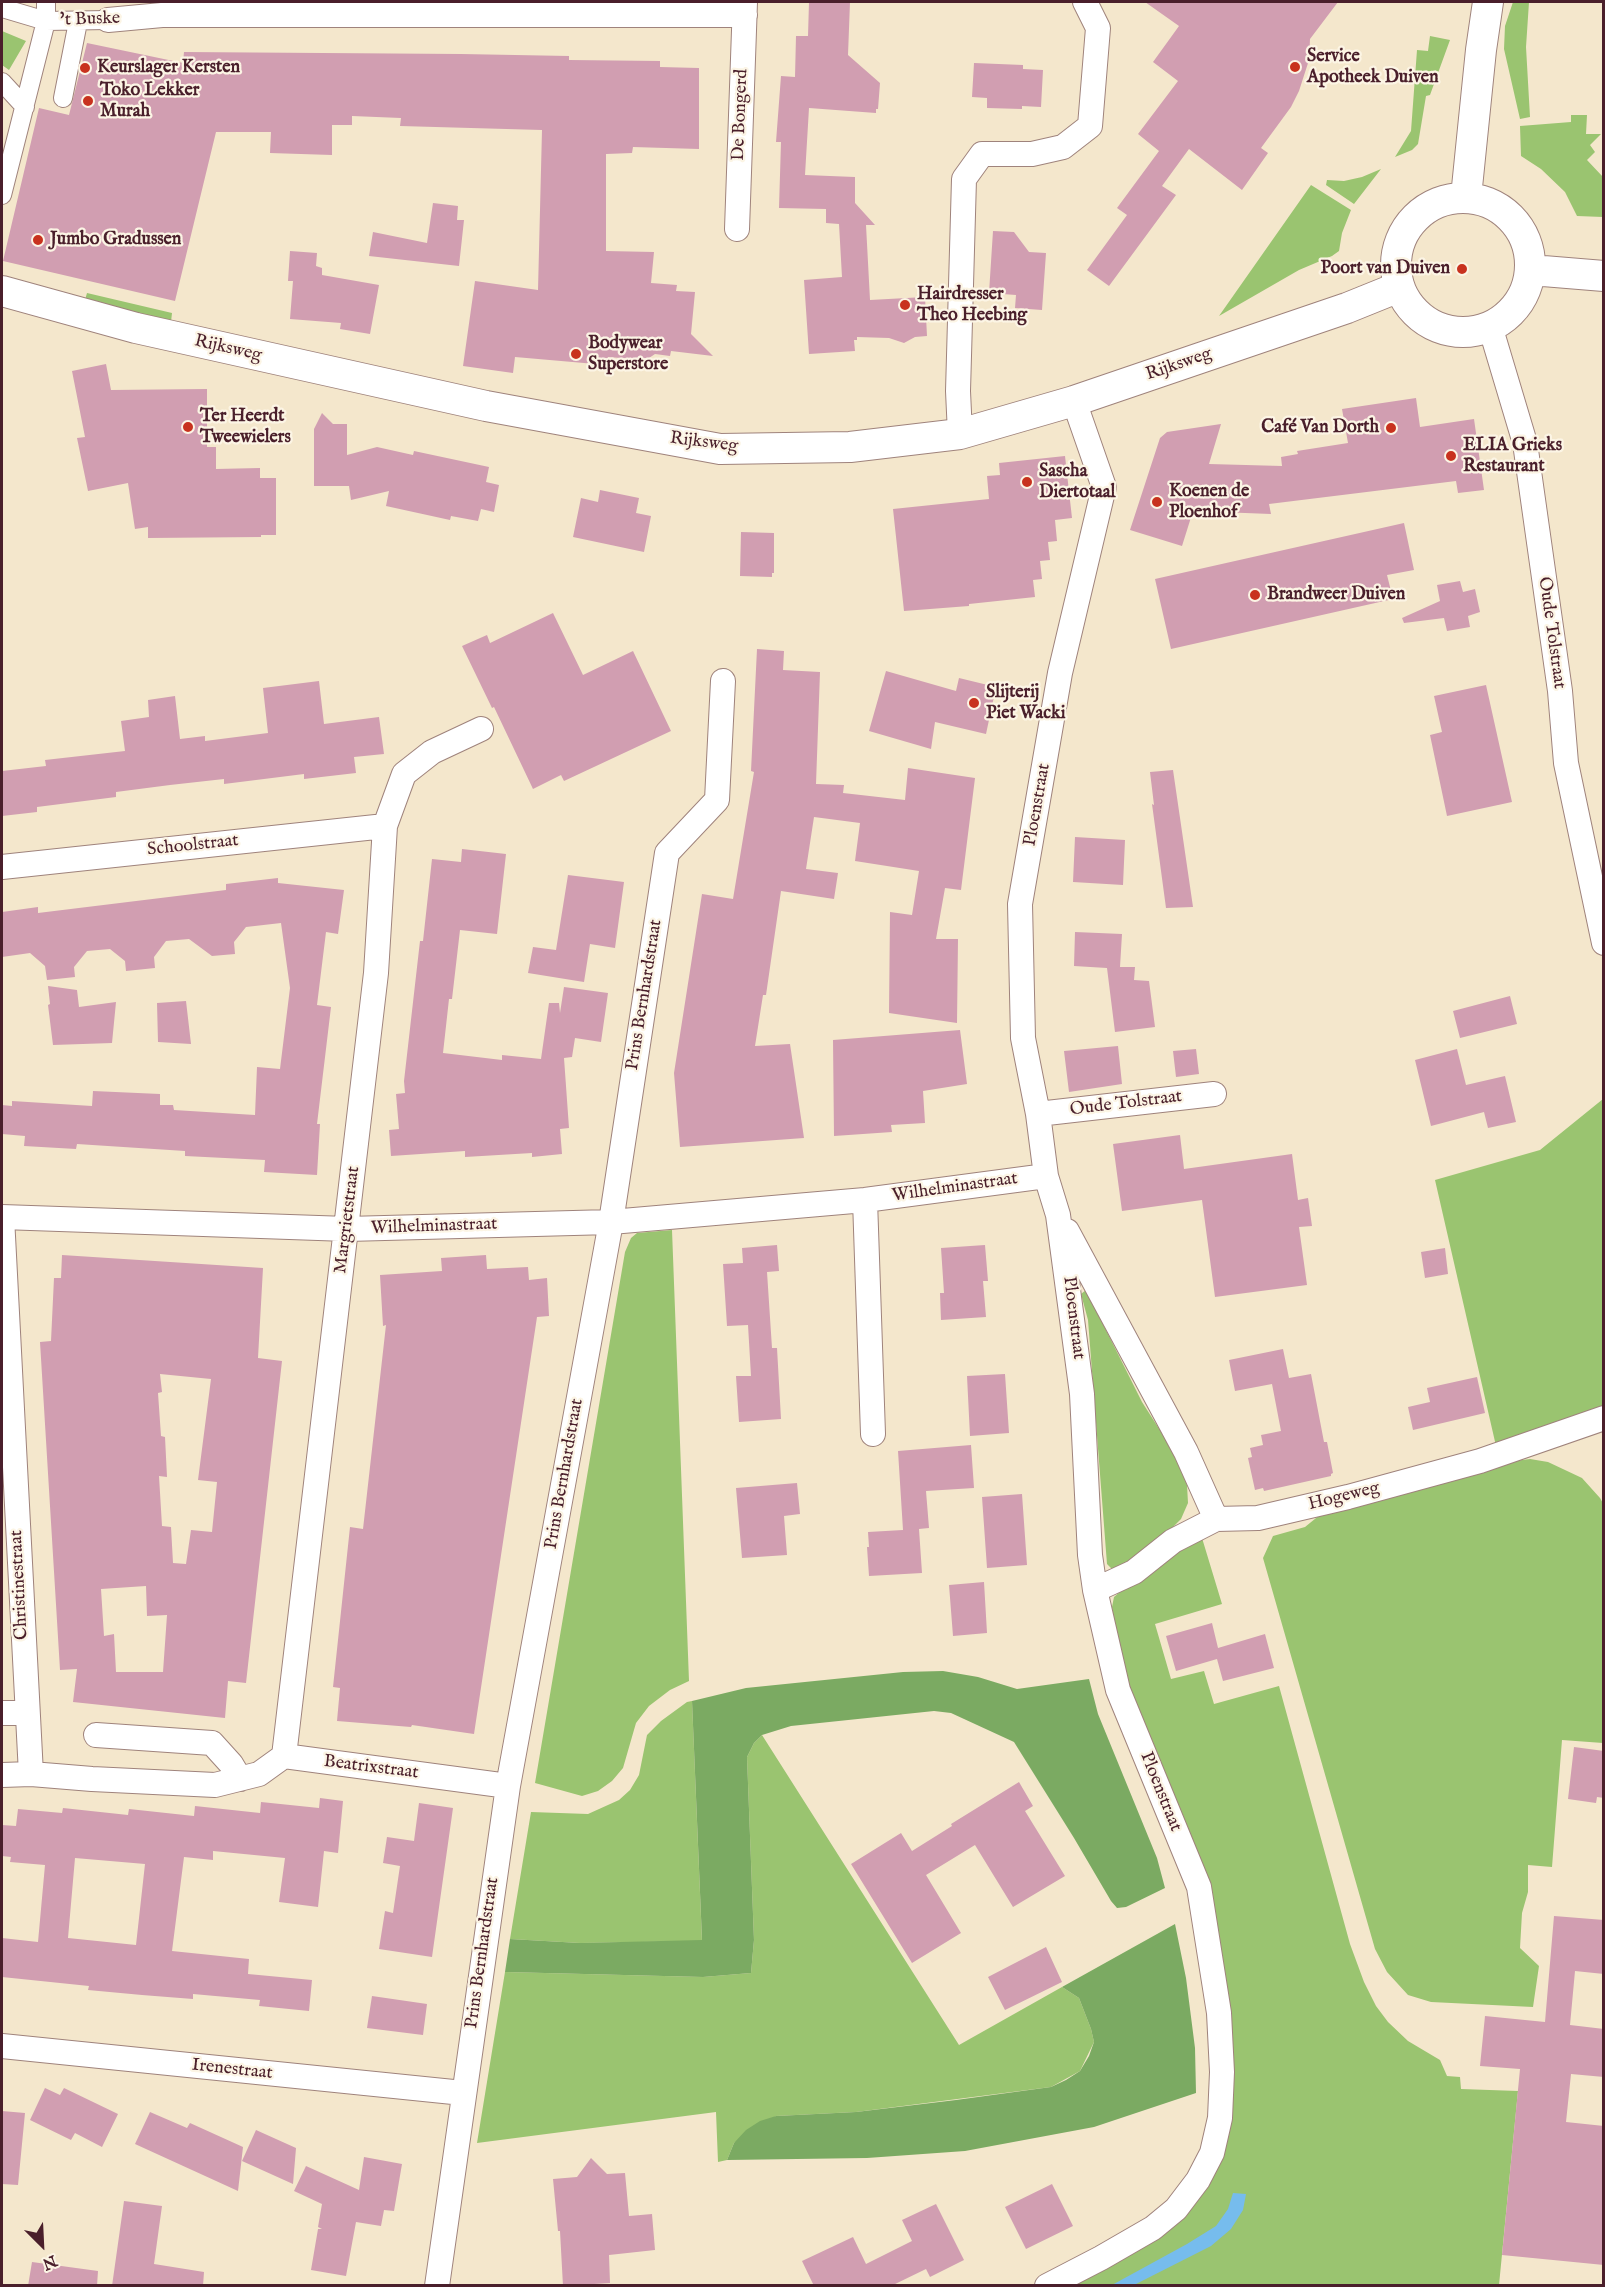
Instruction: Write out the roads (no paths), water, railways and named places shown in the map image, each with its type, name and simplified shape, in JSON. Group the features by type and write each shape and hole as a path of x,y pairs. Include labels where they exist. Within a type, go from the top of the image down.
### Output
{"street":[{"path":"2,195 46,21 46,2"},
{"path":"960,434 958,391 964,179 982,154 1032,154 1062,147 1090,126 1098,28 1085,2"},
{"path":"1466,197 1488,2"},
{"name":"'t Buske","path":"2,8 46,21 78,22 162,15 745,8"},
{"name":"De Bongerd","path":"737,229 745,8"},
{"path":"63,98 78,22"},
{"path":"2,82 24,107"},
{"path":"1466,197 1491,204 1511,217 1526,240 1531,270 1523,296 1503,320 1472,332 1449,331 1432,325 1410,306 1399,287 1396,271 1397,251 1402,236 1411,221 1425,209 1446,200 1466,197"},
{"path":"1531,270 1604,276"},
{"name":"Rijksweg","path":"2,291 136,328 486,406 720,449 850,447 960,434 1074,401 1347,308 1399,287"},
{"name":"Oude Tolstraat","path":"1490,326 1526,443 1560,691 1566,763 1604,943"},
{"name":"Ploenstraat","path":"1047,2286 1153,2228 1176,2209 1198,2180 1212,2153 1220,2118 1222,2072 1219,2013 1199,1887 1118,1690 1095,1590 1090,1555 1083,1394 1058,1215 1046,1176 1038,1114 1023,1038 1020,904 1060,673 1104,487 1074,401"},
{"name":"Prins Bernhardstraat","path":"437,2286 508,1786 611,1222 667,853 717,800 723,681"},
{"name":"Margrietstraat","path":"284,1756 376,973 385,826 404,774 432,752 481,729"},
{"name":"Schoolstraat","path":"2,867 385,826"},
{"name":"Oude Tolstraat","path":"1038,1114 1214,1094"},
{"name":"Wilhelminastraat","path":"2,1217 347,1229 611,1222 865,1200 1046,1176"},
{"path":"865,1200 873,1434"},
{"name":"Ploenstraat","path":"1058,1215 1186,1452 1216,1519"},
{"name":"Christinestraat","path":"2,1217 31,1774"},
{"name":"Hogeweg","path":"1095,1590 1134,1572 1173,1541 1216,1519 1258,1518 1348,1497 1480,1461 1604,1418"},
{"path":"2,1713 27,1713"},
{"path":"96,1735 212,1743 231,1764 240,1779"},
{"path":"2,1775 31,1774 215,1785 259,1774 284,1756"},
{"name":"Beatrixstraat","path":"284,1756 508,1786"},
{"name":"Irenestraat","path":"2,2046 463,2093"}],"water":[{"path":"1233,2193 1246,2194 1243,2210 1231,2229 1211,2246 1134,2285 1112,2285 1216,2226 1228,2209"}],"place":[{"name":"Service Apotheek Duiven","path":"1295,67"},
{"name":"Keurslager Kersten","path":"85,68"},
{"name":"Toko Lekker Murah","path":"88,101"},
{"name":"Jumbo Gradussen","path":"38,240"},
{"name":"Poort van Duiven","path":"1462,269"},
{"name":"Hairdresser Theo Heebing","path":"905,305"},
{"name":"Bodywear Superstore","path":"576,354"},
{"name":"Ter Heerdt Tweewielers","path":"188,427"},
{"name":"Café Van Dorth","path":"1391,428"},
{"name":"ELIA Grieks Restaurant","path":"1451,456"},
{"name":"Sascha Diertotaal","path":"1027,482"},
{"name":"Koenen de Ploenhof","path":"1157,502"},
{"name":"Brandweer Duiven","path":"1255,595"},
{"name":"Slijterij Piet Wacki","path":"974,703"}]}
